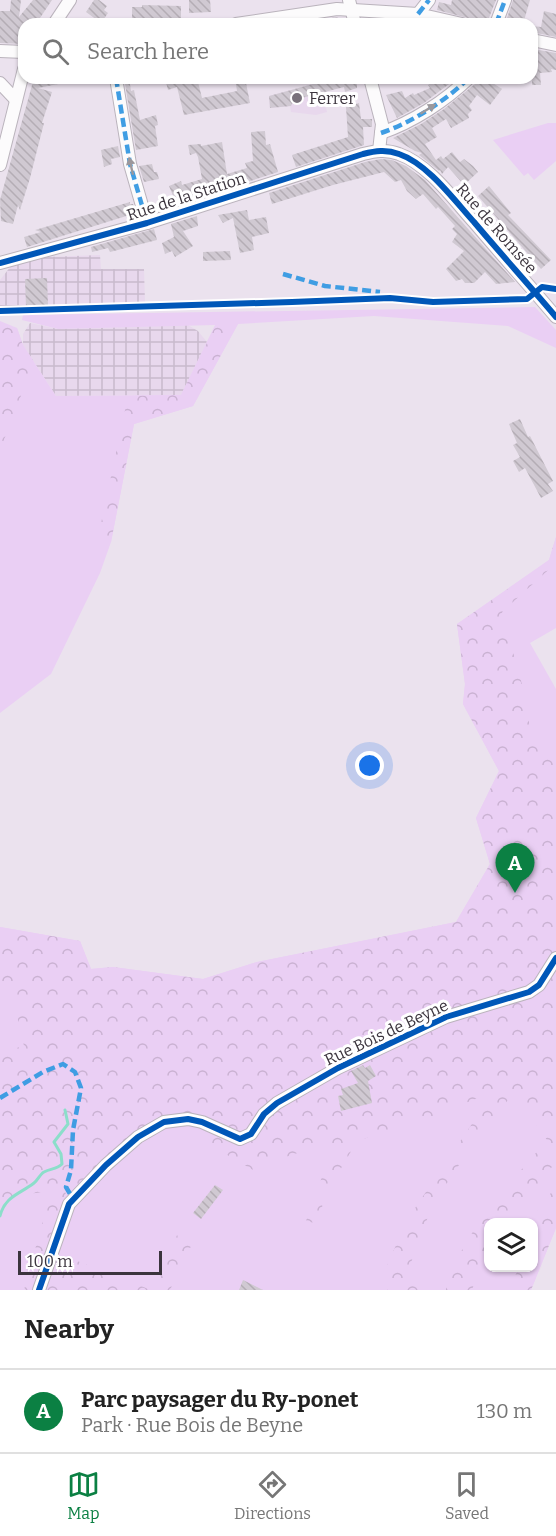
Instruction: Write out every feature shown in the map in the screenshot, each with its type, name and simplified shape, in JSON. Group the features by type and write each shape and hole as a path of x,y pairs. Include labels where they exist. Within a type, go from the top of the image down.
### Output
{"street":[{"path":"58,18 70,0"},
{"path":"418,14 429,0"},
{"path":"498,18 505,0"},
{"path":"276,18 350,5 436,18"},
{"path":"538,41 556,45"},
{"path":"0,51 18,52"},
{"path":"16,100 0,81 18,73"},
{"path":"0,165 20,84"},
{"path":"117,84 130,164 147,222"},
{"path":"372,84 380,118 379,151"},
{"path":"381,133 409,121 447,98 463,84"},
{"name":"Rue de la Station","path":"0,264 147,222 345,159 379,151"},
{"name":"Rue de Romsée","path":"379,151 400,154 416,162 442,187 556,317"},
{"name":"Rue Bois de Beyne","path":"39,1290 69,1204 106,1165 138,1137 164,1122 188,1119 202,1122 240,1138 251,1134 264,1114 277,1103 338,1068 446,1017 529,992 539,985 556,958"}],"shaded area":[{"name":"Ferrer","path":"313,84 330,84 322,93 327,99 322,104 327,112 316,115 291,112 290,106 270,108 269,96"},
{"path":"100,255 101,269 144,269 145,302 39,308 0,307 0,280 11,266 47,257"},
{"path":"30,323 58,329 188,325 198,331 207,342 181,395 56,396 23,345 23,334"}],"green space":[{"path":"548,123 556,123 556,161 534,180 528,173 524,176 493,140"},
{"path":"535,307 556,330 556,348 508,326 374,316 238,324 193,406 134,424 111,542 100,573 51,674 0,713 0,321 17,328 23,345 56,396 181,395 215,325 58,329 22,320 23,315"},
{"path":"238,324 193,406 134,424 111,542 99,533 128,396 181,395 216,325"},
{"path":"0,326 17,328 23,345 34,362 0,450"},
{"path":"556,537 556,628 530,643 556,689 556,1228 531,1290 0,1290 0,927 80,941 91,969 113,967 203,979 257,962 456,922 490,864 476,818 499,771 463,704 465,684 457,624 549,560"},
{"path":"556,537 556,563 502,612 526,699 530,730 539,741 556,745 556,1162 510,1218 484,1218 484,1256 472,1290 446,1290 446,1277 484,1213 547,1140 514,1093 482,1130 432,1206 409,1268 414,1279 431,1290 387,1290 392,1283 386,1268 407,1220 486,1103 483,1096 433,1116 357,1141 322,1201 323,1225 306,1221 332,1149 292,1154 258,1173 205,1142 192,1113 155,1119 78,1188 64,1190 71,1203 40,1290 24,1290 51,1191 12,1196 0,1224 0,1052 24,1046 13,998 0,987 0,927 80,941 91,969 113,967 203,979 257,962 456,922 490,864 476,818 499,771 463,704 465,684 457,624 549,560"},
{"path":"556,1186 556,1228 531,1290 508,1290 517,1272 538,1272 538,1218 534,1216"},
{"path":"179,1231 193,1242 170,1290 151,1290"},
{"path":"57,1253 151,1290 44,1290"}],"building":[{"path":"11,0 21,0 19,17 33,0 52,0 40,18 18,18 18,44 0,43 0,11 10,11"},
{"path":"94,0 99,0 107,6 104,10 108,13 104,18 94,18 86,12"},
{"path":"189,0 210,0 211,12 189,13"},
{"path":"452,0 496,0 489,18 468,18 437,10 439,2 451,5"},
{"path":"513,0 530,0 525,18 507,18"},
{"path":"142,5 181,6 181,18 132,18 132,7 142,7"},
{"path":"544,11 556,14 556,37 538,33 538,27 541,27"},
{"path":"538,50 556,53 556,70 551,69 552,72 540,73 541,85 532,85 538,84"},
{"path":"32,84 58,84 38,88 52,92 42,123 44,123 30,178 20,210 18,205 13,224 1,221 0,200"},
{"path":"125,84 130,84 131,91 134,90 140,120 156,115 158,125 155,126 158,146 136,150"},
{"path":"166,84 198,84 202,98 237,91 236,84 246,84 250,103 184,115 177,87 168,90"},
{"path":"313,84 357,84 357,88 345,92 344,87 294,100 291,106 270,108 269,96"},
{"path":"449,84 424,103 397,118 386,95 402,91 405,98 430,88 428,85"},
{"path":"475,84 494,84 502,89 490,105 477,95 469,106 472,110 468,114 469,118 451,128 446,119 432,128 437,137 425,144 436,160 441,156 443,159 452,152 460,162 464,159 473,166 478,172 464,185 448,167 442,174 440,170 419,155 422,153 393,138 444,109"},
{"path":"359,103 361,119 372,119 372,127 363,127 364,145 296,167 292,155 348,137 346,107"},
{"path":"265,131 266,145 270,144 278,172 235,186 210,189 210,192 176,203 169,186 181,181 182,185 202,179 198,157 196,153 190,155 188,145 201,144 201,146 222,142 227,174 247,168 245,163 253,161 251,132"},
{"path":"118,146 120,157 111,159 112,164 104,167 101,150"},
{"path":"381,159 392,160 406,166 425,180 515,282 496,284 485,272 474,283 465,283 462,279 456,281 446,269 464,251 452,242 457,234 452,229 455,226 423,194 416,199 407,191 401,180 395,182 384,172 272,204 269,193"},
{"path":"152,164 159,179 144,182 139,166"},
{"path":"489,186 511,213 508,215 551,260 541,269 478,196"},
{"path":"130,202 136,213 27,247 24,237 41,232 35,230"},
{"path":"247,210 249,220 266,217 269,233 252,237 254,250 240,253 233,218 223,223 218,215"},
{"path":"197,216 198,226 183,231 193,246 175,257 172,251 165,254 162,243 174,237 171,224"},
{"path":"154,229 157,240 110,252 108,248 92,252 91,247"},
{"path":"230,251 231,260 203,261 203,252"},
{"path":"47,278 48,306 26,307 25,279"},
{"path":"520,419 553,481 548,484 553,491 541,498 525,468 519,472 513,461 520,457 513,445 517,443 509,424"},
{"path":"363,1065 365,1068 370,1065 376,1076 368,1081 372,1103 341,1111 338,1096 343,1095 341,1089 358,1083 351,1071"},
{"path":"215,1185 223,1190 201,1219 193,1213"},
{"path":"243,1280 263,1290 239,1290"}],"waterway":[{"path":"0,1216 9,1200 34,1183 43,1173 62,1164 61,1154 54,1142 68,1124 65,1110"}],"marked path":[{"path":"418,14 429,0"},
{"path":"498,18 505,0"},
{"path":"117,84 130,164 147,223"},
{"path":"381,133 428,110 462,84"},
{"path":"283,274 325,286 380,292"},
{"path":"0,1098 43,1072 63,1064 75,1072 81,1088 73,1130 71,1170 66,1187 73,1199"}],"cycle path":[{"path":"0,263 147,223 363,154 385,151 410,159 430,174 556,317"},
{"path":"0,311 390,298 433,302 527,299 542,287 556,289"},
{"path":"39,1290 69,1204 106,1165 138,1137 164,1122 188,1119 202,1122 240,1139 251,1134 264,1114 277,1103 338,1068 446,1017 529,992 539,985 556,958"}],"place":[{"name":"Ferrer","path":"297,98"},
{"name":"Parc paysager du Ry-ponet","path":"515,893"}]}
